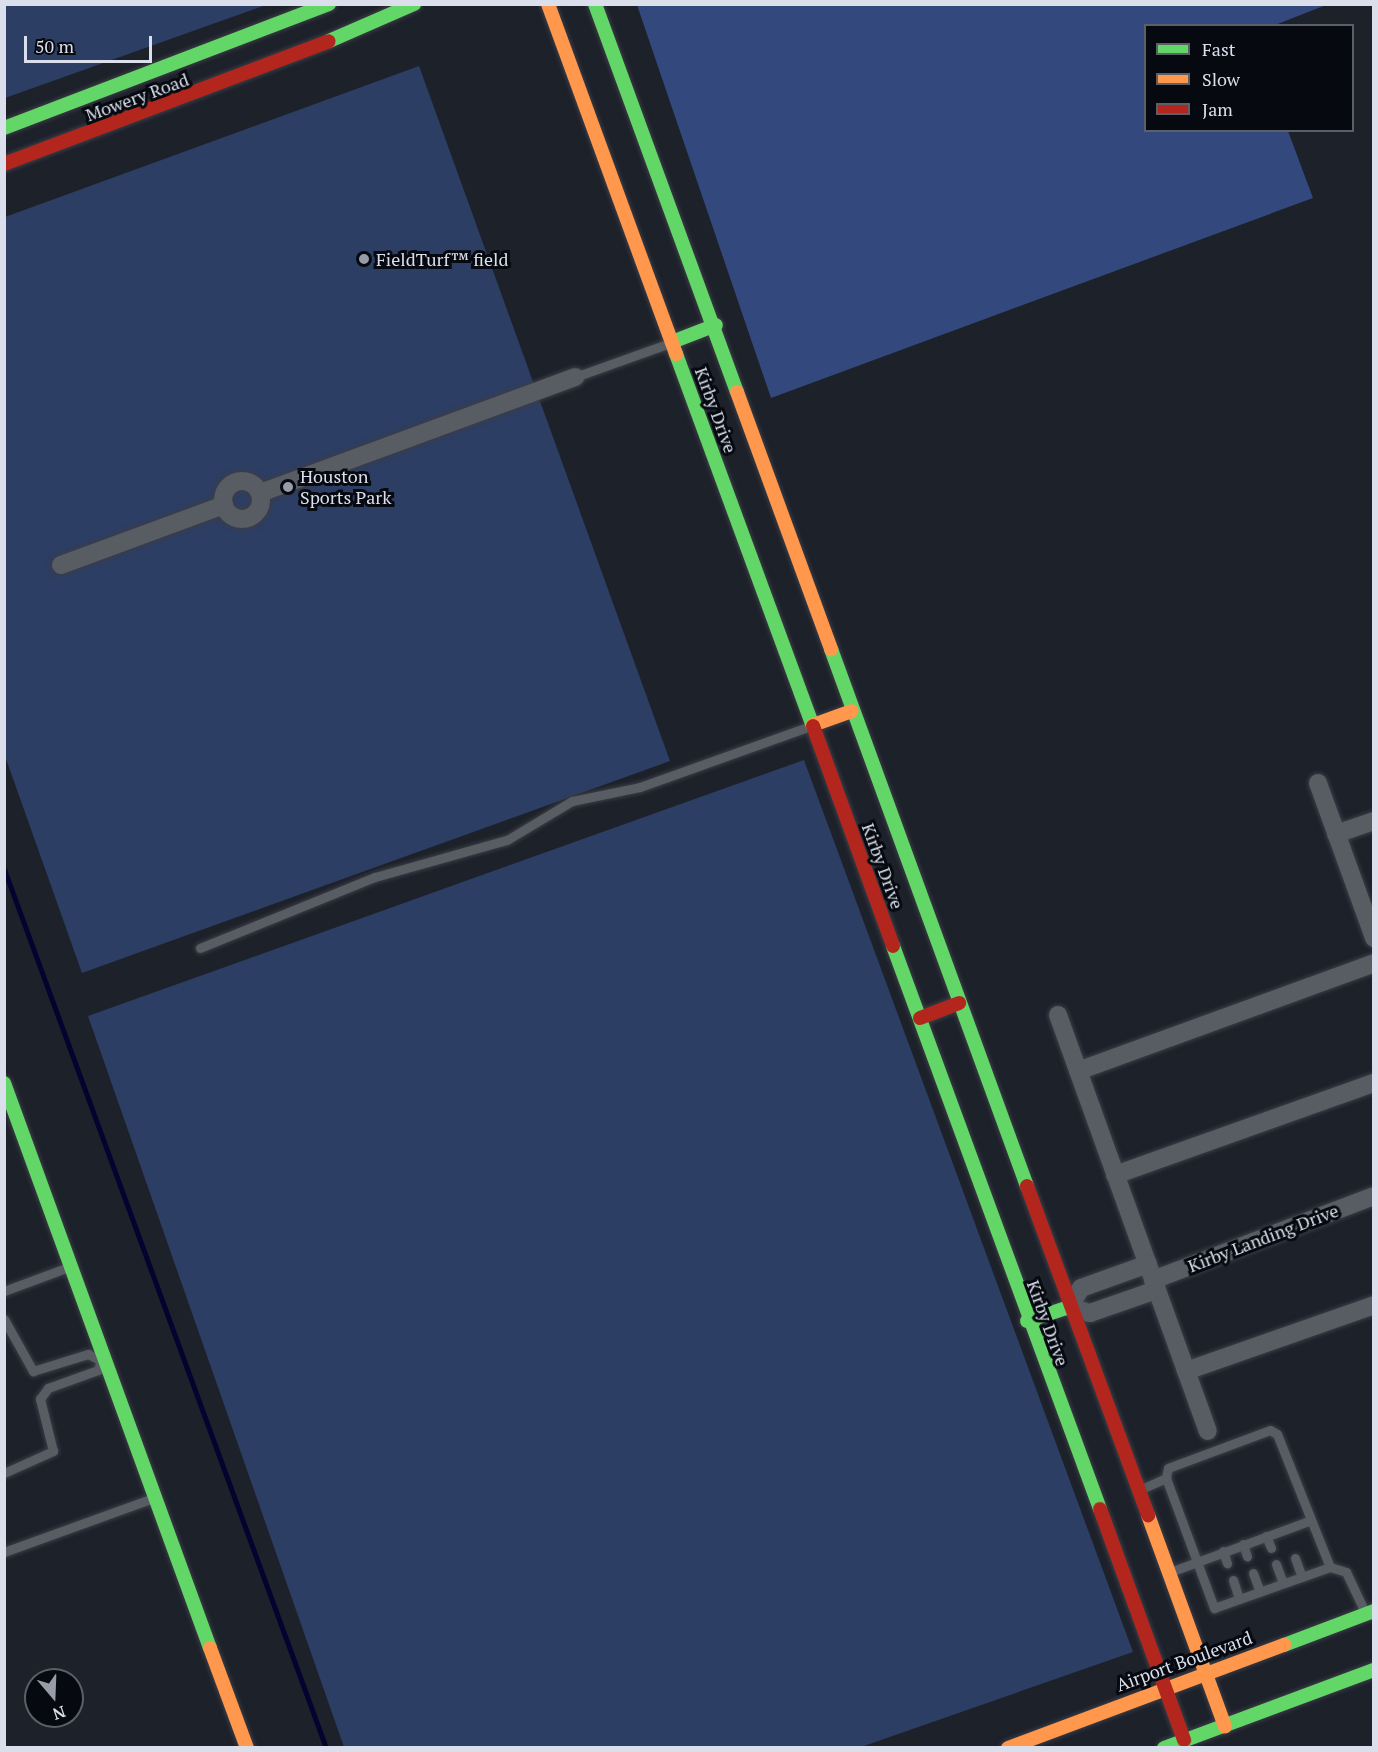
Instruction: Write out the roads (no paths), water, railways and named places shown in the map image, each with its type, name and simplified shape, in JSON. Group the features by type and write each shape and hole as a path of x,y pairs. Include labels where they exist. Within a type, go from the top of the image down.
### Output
{"street":[{"name":"Mowery Road","path":"4,128 330,4"},
{"name":"Mowery Road","path":"4,164 258,72 414,4"},
{"name":"Kirby Drive","path":"548,4 920,1018 1028,1321 1184,1740"},
{"name":"Kirby Drive","path":"595,4 716,325 852,711 1225,1726"},
{"path":"94,95 107,127"},
{"path":"672,342 716,325"},
{"path":"260,493 574,377"},
{"path":"224,505 228,487 239,481 260,493"},
{"path":"224,505 236,518 248,518 260,505 260,493"},
{"path":"61,565 224,505"},
{"path":"813,726 852,711"},
{"path":"1318,783 1374,938"},
{"path":"1336,834 1374,821"},
{"path":"1078,1071 1374,963"},
{"path":"920,1018 959,1003"},
{"path":"1058,1015 1208,1431"},
{"path":"4,1083 71,1266 102,1359 156,1497 247,1748"},
{"path":"1116,1175 1374,1083"},
{"name":"Kirby Landing Drive","path":"1152,1278 1081,1288 1070,1307 1090,1313 1152,1278 1374,1196"},
{"path":"1186,1371 1374,1305"},
{"path":"1028,1321 1070,1307"},
{"name":"Airport Boulevard","path":"1008,1748 1370,1613"},
{"path":"1164,1748 1374,1670"}],"lane":[{"path":"574,377 672,342"},
{"path":"200,948 375,877 507,840 572,801 640,787 813,726"},
{"path":"4,1291 71,1266"},
{"path":"4,1319 33,1371 88,1354 102,1359 98,1370 49,1387 40,1399 54,1446 50,1456 4,1473"},
{"path":"1330,1567 1277,1434 1270,1430 1168,1468 1166,1478 1214,1608 1330,1567 1346,1572 1370,1613"},
{"path":"1137,1491 1166,1478"},
{"path":"4,1552 156,1497"},
{"path":"1168,1573 1311,1520"},
{"path":"1285,1530 1289,1540"},
{"path":"1266,1536 1271,1548"},
{"path":"1243,1544 1247,1556"},
{"path":"1223,1551 1227,1563"},
{"path":"1295,1558 1302,1576"},
{"path":"1276,1564 1283,1583"},
{"path":"1253,1573 1260,1592"},
{"path":"1233,1580 1239,1599"}],"waterway":[{"path":"4,869 326,1748"}],"place":[{"name":"FieldTurf™ field","path":"364,259"},
{"name":"Houston Sports Park","path":"288,487"}]}
